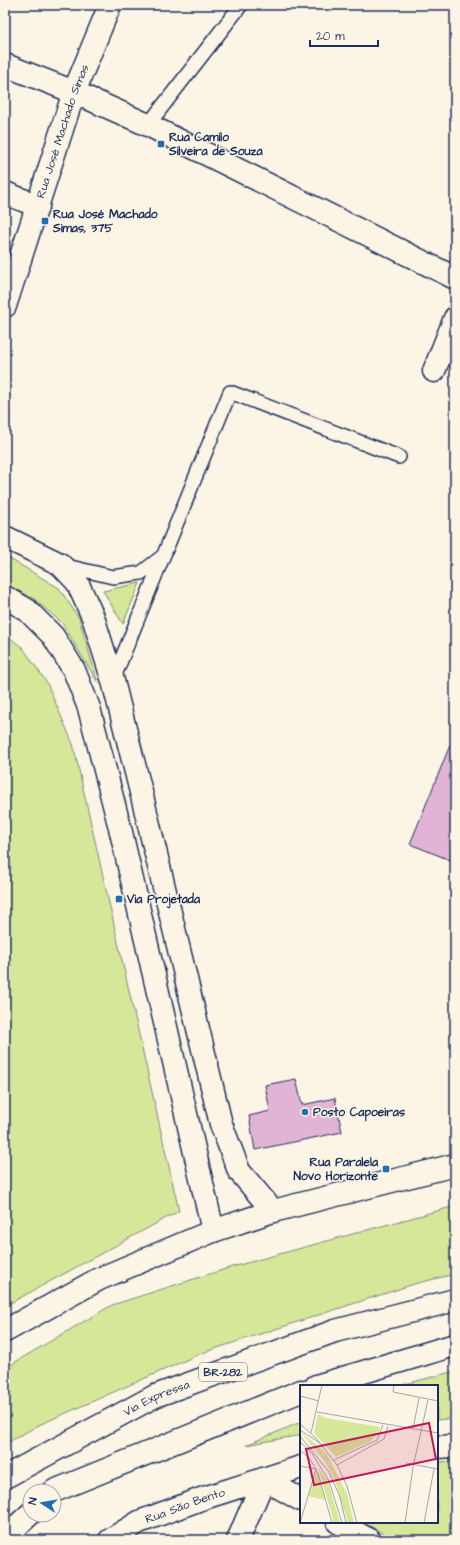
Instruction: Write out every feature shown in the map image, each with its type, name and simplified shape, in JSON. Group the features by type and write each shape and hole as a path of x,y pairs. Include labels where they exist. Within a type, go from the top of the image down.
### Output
{"main road":[{"name":"Rua José Machado Simas","path":"7,294 38,206 74,92 110,5"},
{"path":"5,64 74,92 148,125 455,278"},
{"path":"5,193 38,206"},
{"path":"434,370 455,318"},
{"path":"5,537 60,564 77,582 93,617 113,681 221,1124 239,1171 273,1211"},
{"path":"5,597 27,610 53,636 74,670 89,708 121,832 213,1231"},
{"path":"190,1131 221,1124"},
{"path":"5,1331 99,1280 213,1231 273,1211 455,1165"},
{"name":"Via Expressa","path":"5,1478 155,1396 335,1331 455,1300"},
{"path":"319,1385 455,1345"},
{"path":"62,1488 300,1391"},
{"path":"438,1447 455,1446"},
{"name":"Rua São Bento","path":"110,1540 139,1522 201,1499 300,1467"},
{"path":"238,1540 264,1479 300,1499"},
{"path":"5,1525 22,1513"},
{"path":"5,1537 22,1521"},
{"path":"340,1523 369,1540"}],"lane":[{"path":"148,125 241,5"},
{"path":"113,681 230,392 399,457"},
{"path":"60,564 113,576 141,573 164,555"}],"green space":[{"path":"5,556 59,588 79,618 98,683 62,623 34,599 5,585"},
{"path":"140,583 123,624 103,591"},
{"path":"5,634 23,648 47,683 73,744 179,1211 5,1306"},
{"path":"455,1206 455,1274 414,1284 202,1353 39,1425 5,1444 5,1368 112,1305 232,1267"},
{"path":"455,1371 455,1418 438,1420 438,1385 402,1385"},
{"path":"300,1422 300,1435 246,1445"},
{"path":"455,1461 455,1540 396,1540 364,1523 438,1523 438,1462"}],"building":[{"path":"455,733 455,862 410,844"},
{"path":"296,1079 302,1105 335,1098 342,1132 255,1150 249,1116 270,1111 265,1085"}],"place":[{"name":"Rua Camilo Silveira de Souza","path":"161,144"},
{"name":"Rua José Machado Simas, 375","path":"45,221"},
{"name":"Via Projetada","path":"119,899"},
{"name":"Posto Capoeiras","path":"305,1112"},
{"name":"Rua Paralela Novo Horizonte","path":"386,1169"}]}
